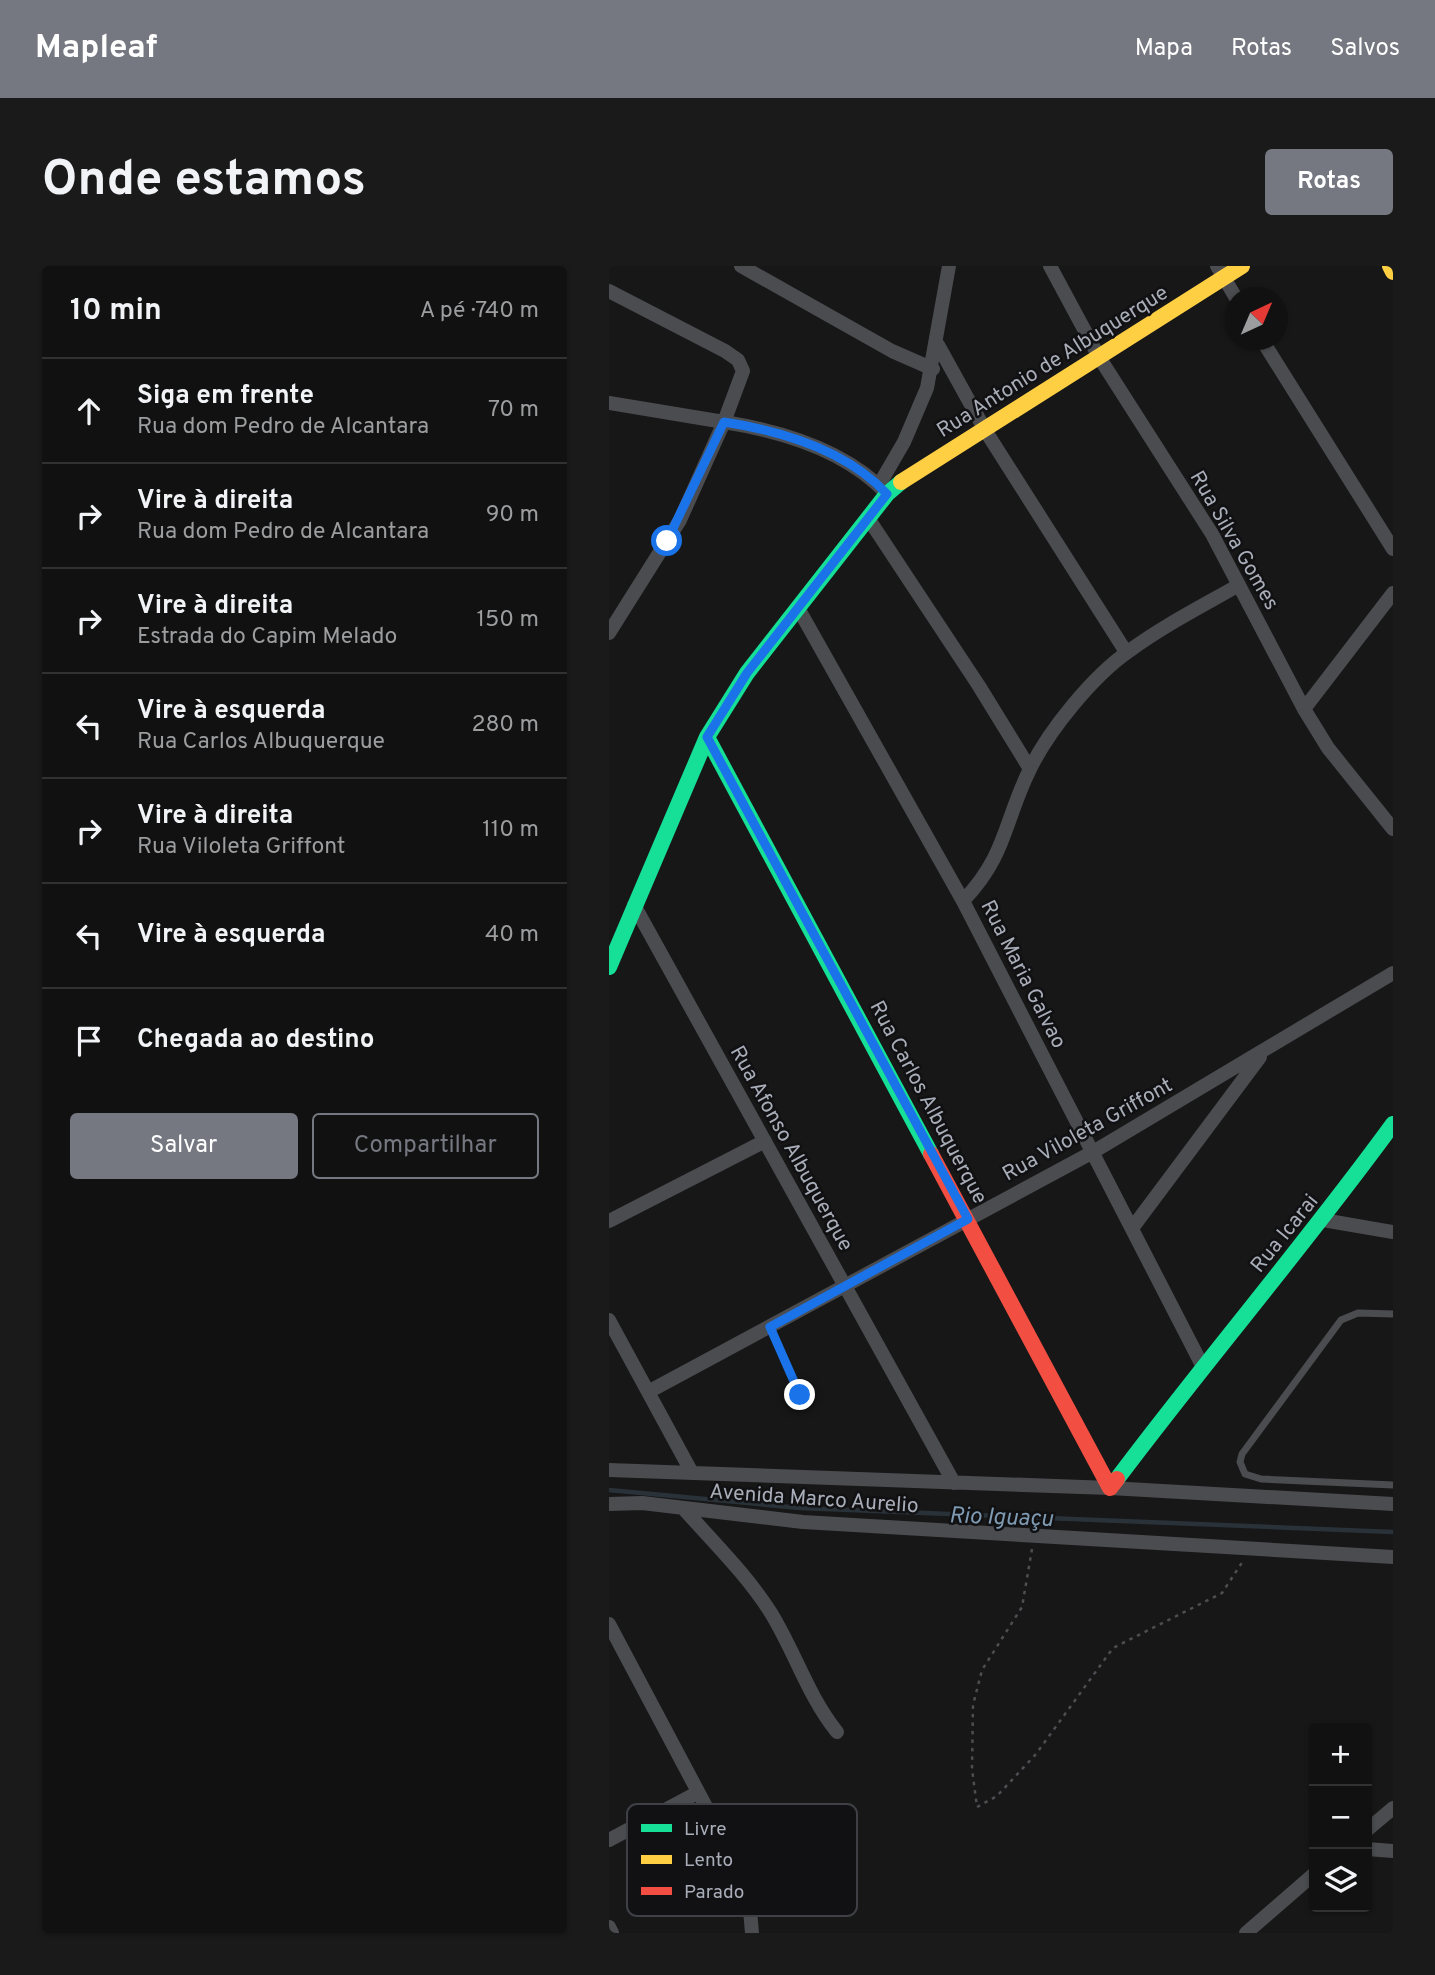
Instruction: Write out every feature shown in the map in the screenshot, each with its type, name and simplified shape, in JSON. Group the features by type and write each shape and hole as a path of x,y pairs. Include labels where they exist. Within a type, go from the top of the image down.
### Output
{"street":[{"path":"741,266 891,351 933,369"},
{"path":"609,403 772,429 841,459 883,489 919,411 933,369 949,266"},
{"name":"Rua Silva Gomes","path":"1050,266 1099,357 1212,534 1304,709 1343,768 1393,828"},
{"name":"Rua Antonio de Albuquerque","path":"609,967 707,737 747,673 868,518 883,489 985,430 1099,357 1220,271 1242,266"},
{"path":"1390,266 1393,272"},
{"path":"1220,271 1229,287"},
{"path":"609,291 739,360 743,371 724,422 680,520 609,633"},
{"path":"938,345 985,430 1126,652"},
{"path":"1268,350 1393,549"},
{"path":"868,518 1030,769"},
{"path":"963,901 992,867 1030,769 1056,728 1126,652 1239,585"},
{"path":"1304,709 1393,593"},
{"name":"Rua Maria Galvao","path":"799,608 963,901 1202,1365"},
{"name":"Rua Carlos Albuquerque","path":"707,737 1110,1488"},
{"name":"Rua Afonso Albuquerque","path":"634,905 954,1483"},
{"name":"Rua Viloleta Griffont","path":"648,1392 1093,1152 1393,973"},
{"path":"1133,1227 1263,1052"},
{"path":"1192,1093 1207,1098 1217,1114"},
{"name":"Rua Icarai","path":"1110,1488 1202,1365 1323,1220 1393,1124"},
{"path":"609,1222 765,1141"},
{"path":"1323,1220 1393,1232"},
{"path":"609,1320 691,1471"},
{"path":"609,1470 1110,1488 1393,1504"},
{"name":"Avenida Marco Aurelio","path":"609,1504 642,1503 803,1522 1393,1557"},
{"path":"684,1509 746,1579 771,1614 816,1706 837,1732"},
{"path":"609,1624 703,1804"},
{"path":"676,1804 697,1793"},
{"path":"1372,1825 1393,1808"},
{"path":"609,1840 627,1830"},
{"path":"1372,1849 1393,1851"},
{"path":"1246,1933 1309,1878"},
{"path":"609,1927 612,1933"}],"lane":[{"path":"1393,1314 1358,1313 1341,1320 1242,1454 1240,1462 1245,1474 1261,1479 1393,1485"},
{"path":"770,1327 800,1395"}],"path":[{"path":"1034,1535 1022,1607 982,1670 972,1705 972,1769 977,1807 997,1796 1036,1754 1113,1648 1222,1593 1250,1548"}],"waterway":[{"name":"Rio Iguaçu","path":"609,1490 800,1508 1393,1532"}],"traffic: fast":[{"path":"609,967 707,737 747,673 887,494 901,482"},
{"path":"707,737 931,1154"},
{"path":"1117,1479 1393,1124"}],"traffic: slow":[{"path":"901,482 1242,266"},
{"path":"1390,266 1393,272"}],"traffic: jam":[{"path":"931,1154 1110,1488 1117,1479"}],"route":[{"path":"667,541 680,520 724,422 772,429 810,444 841,459 879,485 887,494 747,673 707,737 968,1219 770,1327 800,1395"}]}
